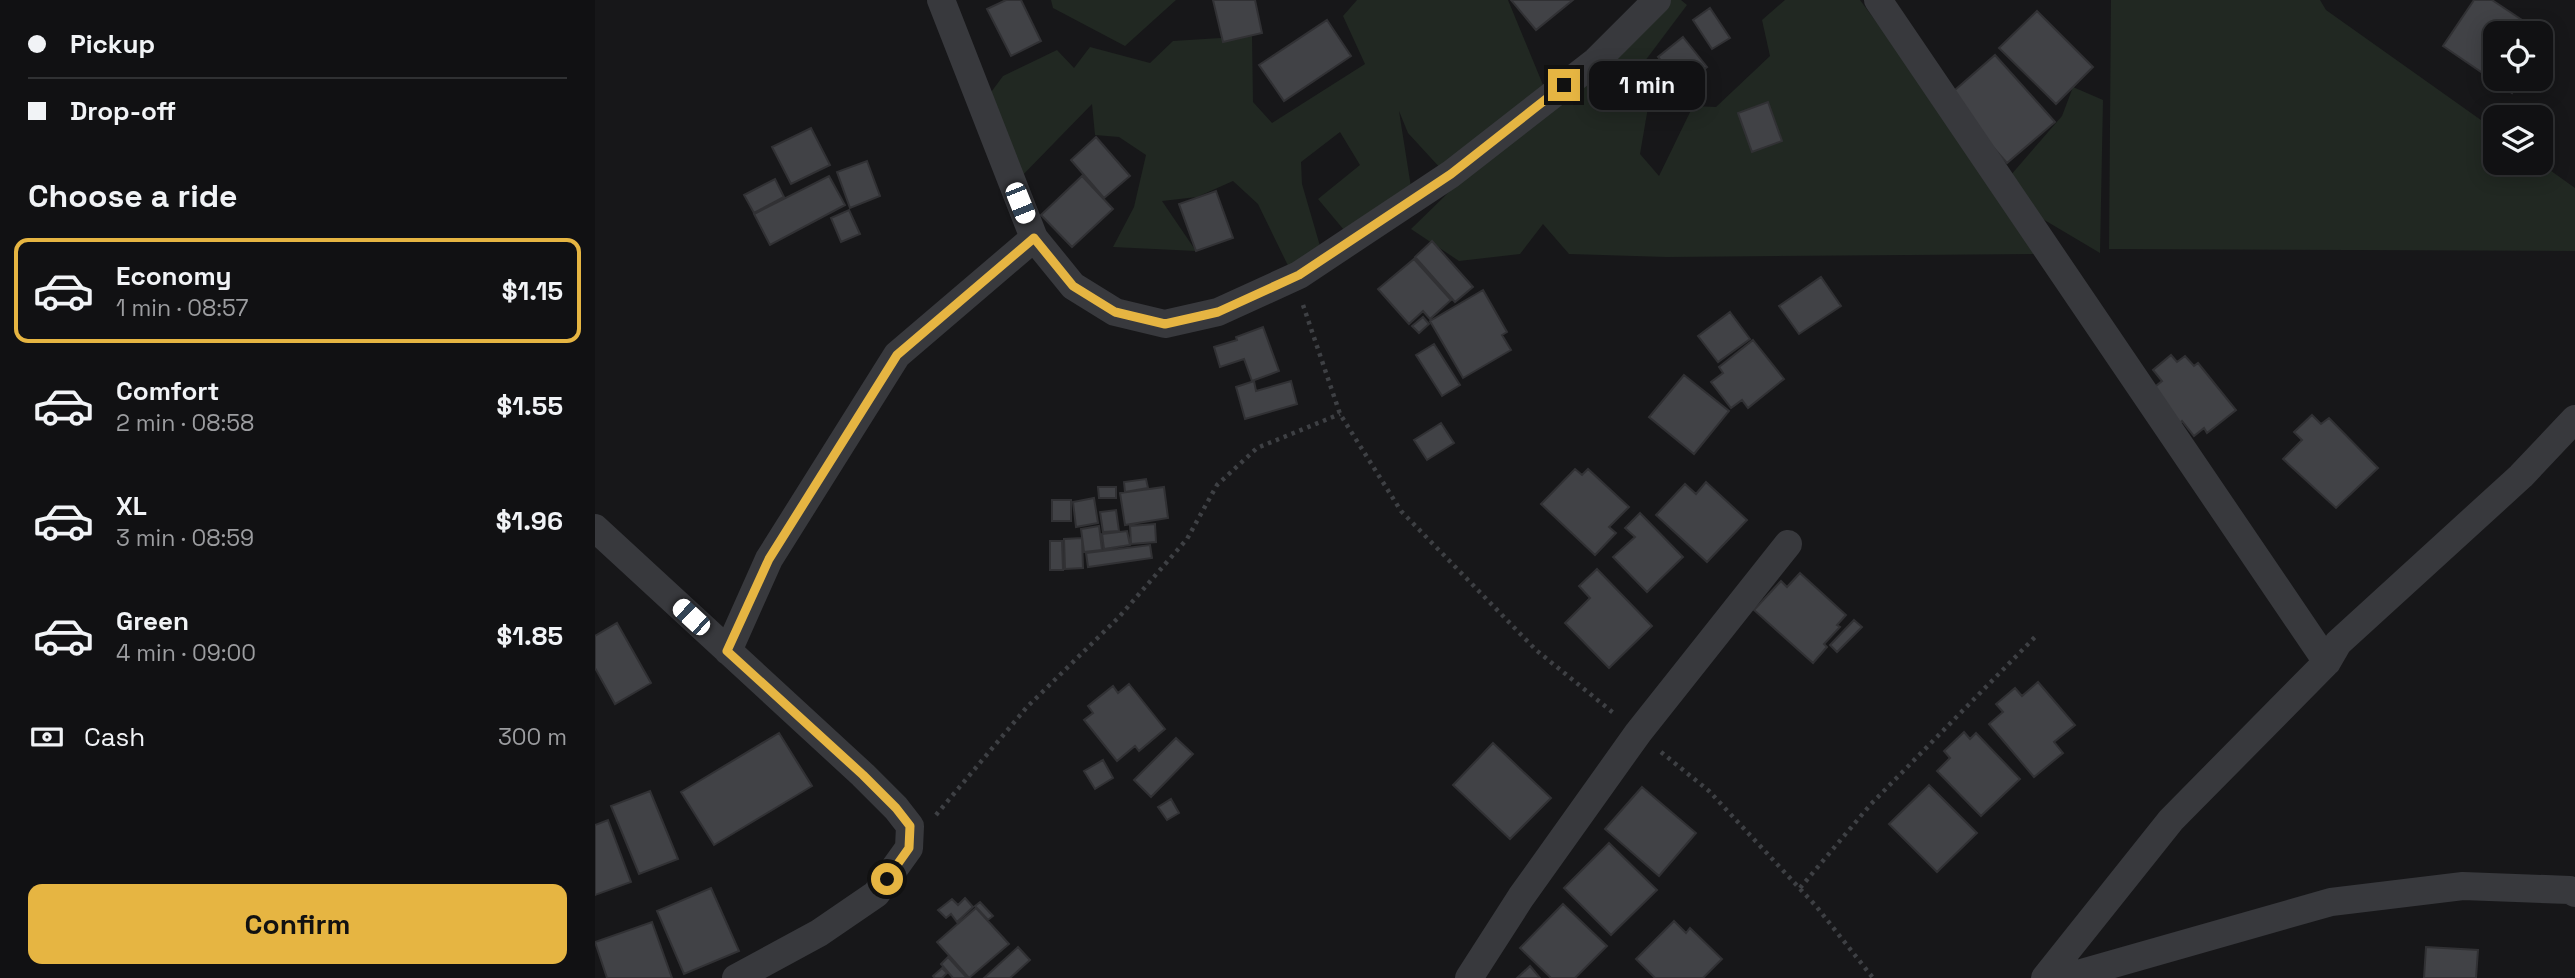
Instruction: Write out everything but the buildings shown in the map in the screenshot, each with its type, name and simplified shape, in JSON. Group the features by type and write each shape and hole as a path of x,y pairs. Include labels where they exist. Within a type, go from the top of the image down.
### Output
{"street":[{"path":"941,0 1034,238 1073,286 1115,312 1165,324 1218,312 1294,278 1451,174 1596,61 1657,0"},
{"path":"1878,0 2327,662"},
{"path":"727,651 769,559 897,355 1034,238"},
{"path":"2045,978 2171,820 2327,662 2338,643 2521,477 2575,419"},
{"path":"595,528 896,808 910,826 909,848 876,894 820,933 736,978"},
{"path":"1469,978 1521,897 1638,733 1788,544"},
{"path":"2064,978 2332,902 2463,886 2570,890 2575,893"}],"path":[{"path":"1294,278 1340,414 1401,511 1536,650 1709,792 1800,888 1873,978"},
{"path":"909,848 1027,707 1119,617 1187,539 1217,485 1257,448 1340,414"},
{"path":"1800,888 1871,804 2037,635"}],"shaded area":[{"path":"1051,0 1176,0 1125,46 1053,8"},
{"path":"1357,0 1508,0 1548,97 1442,170 1408,133 1399,111 1413,200 1349,236 1318,199 1360,165 1340,132 1301,162 1302,184 1320,246 1294,278 1258,204 1233,181 1197,197 1162,201 1196,251 1113,247 1134,207 1146,155 1119,137 1095,135 1092,104 1013,185 989,95 1003,76 1057,50 1074,68 1090,47 1150,63 1173,41 1252,36 1253,102 1272,123 1365,64 1343,16"},
{"path":"1646,0 1681,0 1687,5 1642,65 1652,84 1640,154 1659,176 1693,106 1716,107 1770,56 1762,20 1785,0 1860,0 2034,254 1667,257 1569,254 1543,224 1520,254 1459,261 1411,229"},
{"path":"2111,0 2320,0 2326,10 2483,121 2483,175 2553,175 2553,172 2575,188 2575,251 2109,249"},
{"path":"2073,87 2103,100 2100,253 2041,218 2010,176 2062,116"}],"route":[{"path":"887,879 909,848 910,826 863,775 727,651 769,559 897,355 1034,238 1073,286 1115,312 1165,324 1218,312 1299,275 1451,174 1564,85"}]}
